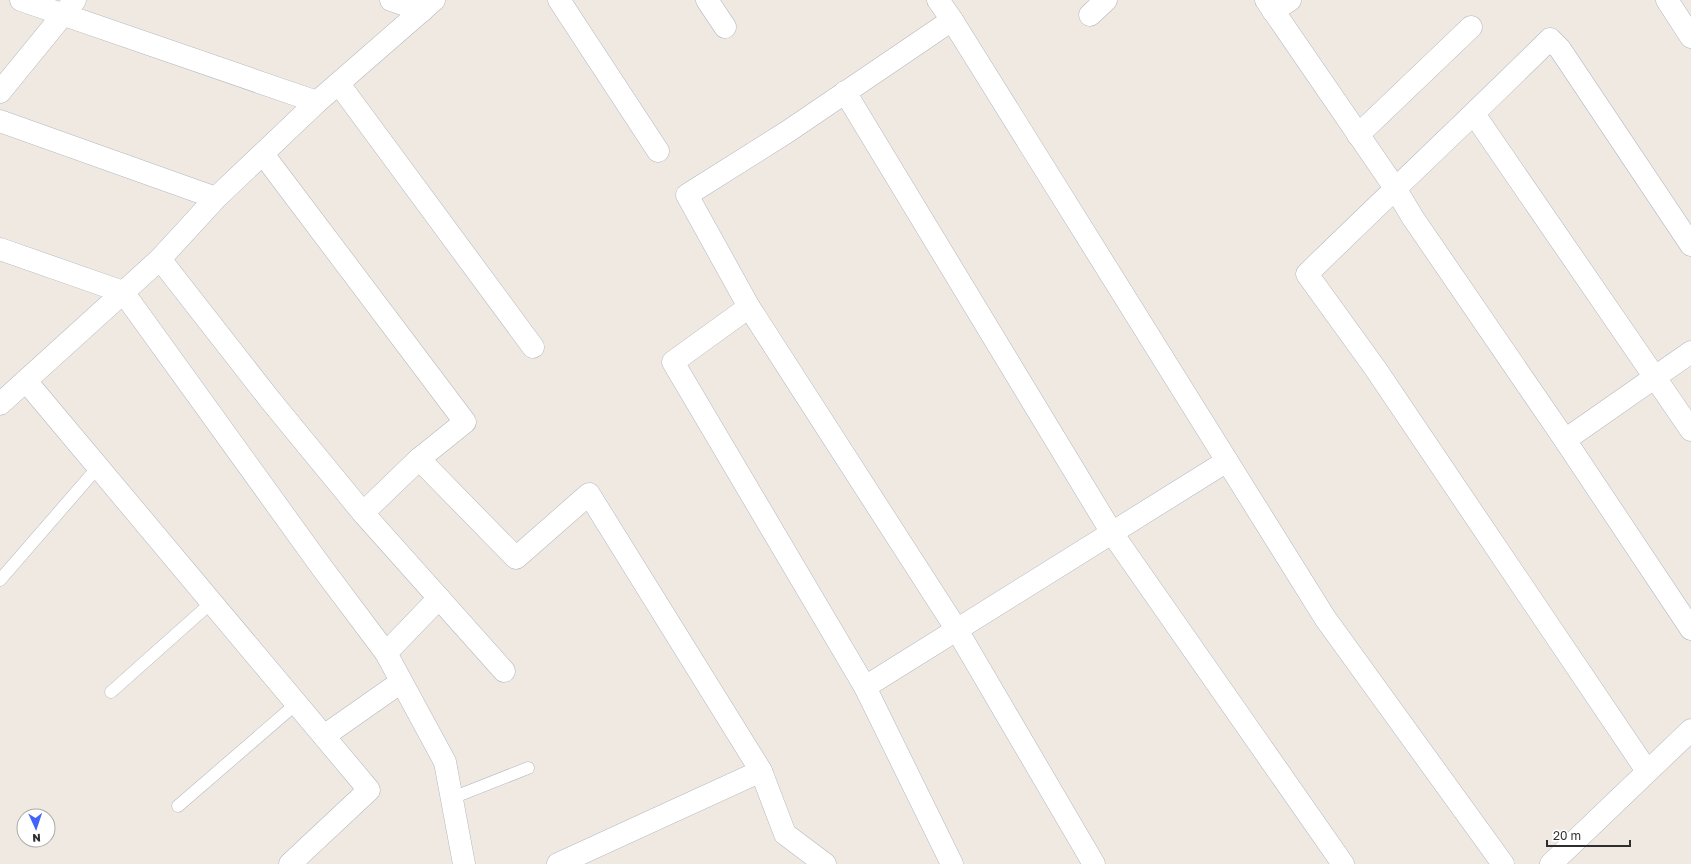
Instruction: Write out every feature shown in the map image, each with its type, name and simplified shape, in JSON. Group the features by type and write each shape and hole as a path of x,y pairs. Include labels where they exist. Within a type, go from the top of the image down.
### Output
{"street":[{"path":"21,0 69,7 317,102"},
{"path":"391,0 428,6"},
{"path":"559,0 658,151"},
{"path":"707,0 725,27"},
{"path":"938,0 952,20 1325,618 1503,864"},
{"path":"1090,15 1106,0"},
{"path":"1667,0 1691,36"},
{"path":"1276,4 1358,135 1395,188 1413,218 1565,440 1691,629"},
{"path":"0,404 160,259 216,198 317,102 428,6"},
{"path":"0,92 69,7"},
{"path":"952,20 787,132 686,195 750,307 957,630 1094,864"},
{"path":"1358,135 1471,27"},
{"path":"1647,771 1375,368 1308,274 1550,39 1560,49 1691,245"},
{"path":"339,84 533,347"},
{"path":"845,92 1112,533 1343,864"},
{"path":"1474,114 1691,430"},
{"path":"0,121 216,198"},
{"path":"263,154 465,422 419,459 363,513"},
{"path":"0,249 123,292 320,566 386,653 445,762 464,864"},
{"path":"160,259 271,401 363,513 504,671"},
{"path":"750,307 673,362 865,687 952,864"},
{"path":"1565,440 1691,352"},
{"path":"26,381 369,790 290,864"},
{"path":"419,459 516,558 589,494 761,771 785,834 825,864"},
{"path":"865,687 1227,461"},
{"path":"386,653 438,598"},
{"path":"324,736 401,682"},
{"path":"1551,864 1691,730"},
{"path":"558,864 761,771"}],"lane":[{"path":"0,580 98,467"},
{"path":"111,692 211,603"},
{"path":"178,806 296,704"},
{"path":"452,798 528,768"}]}
